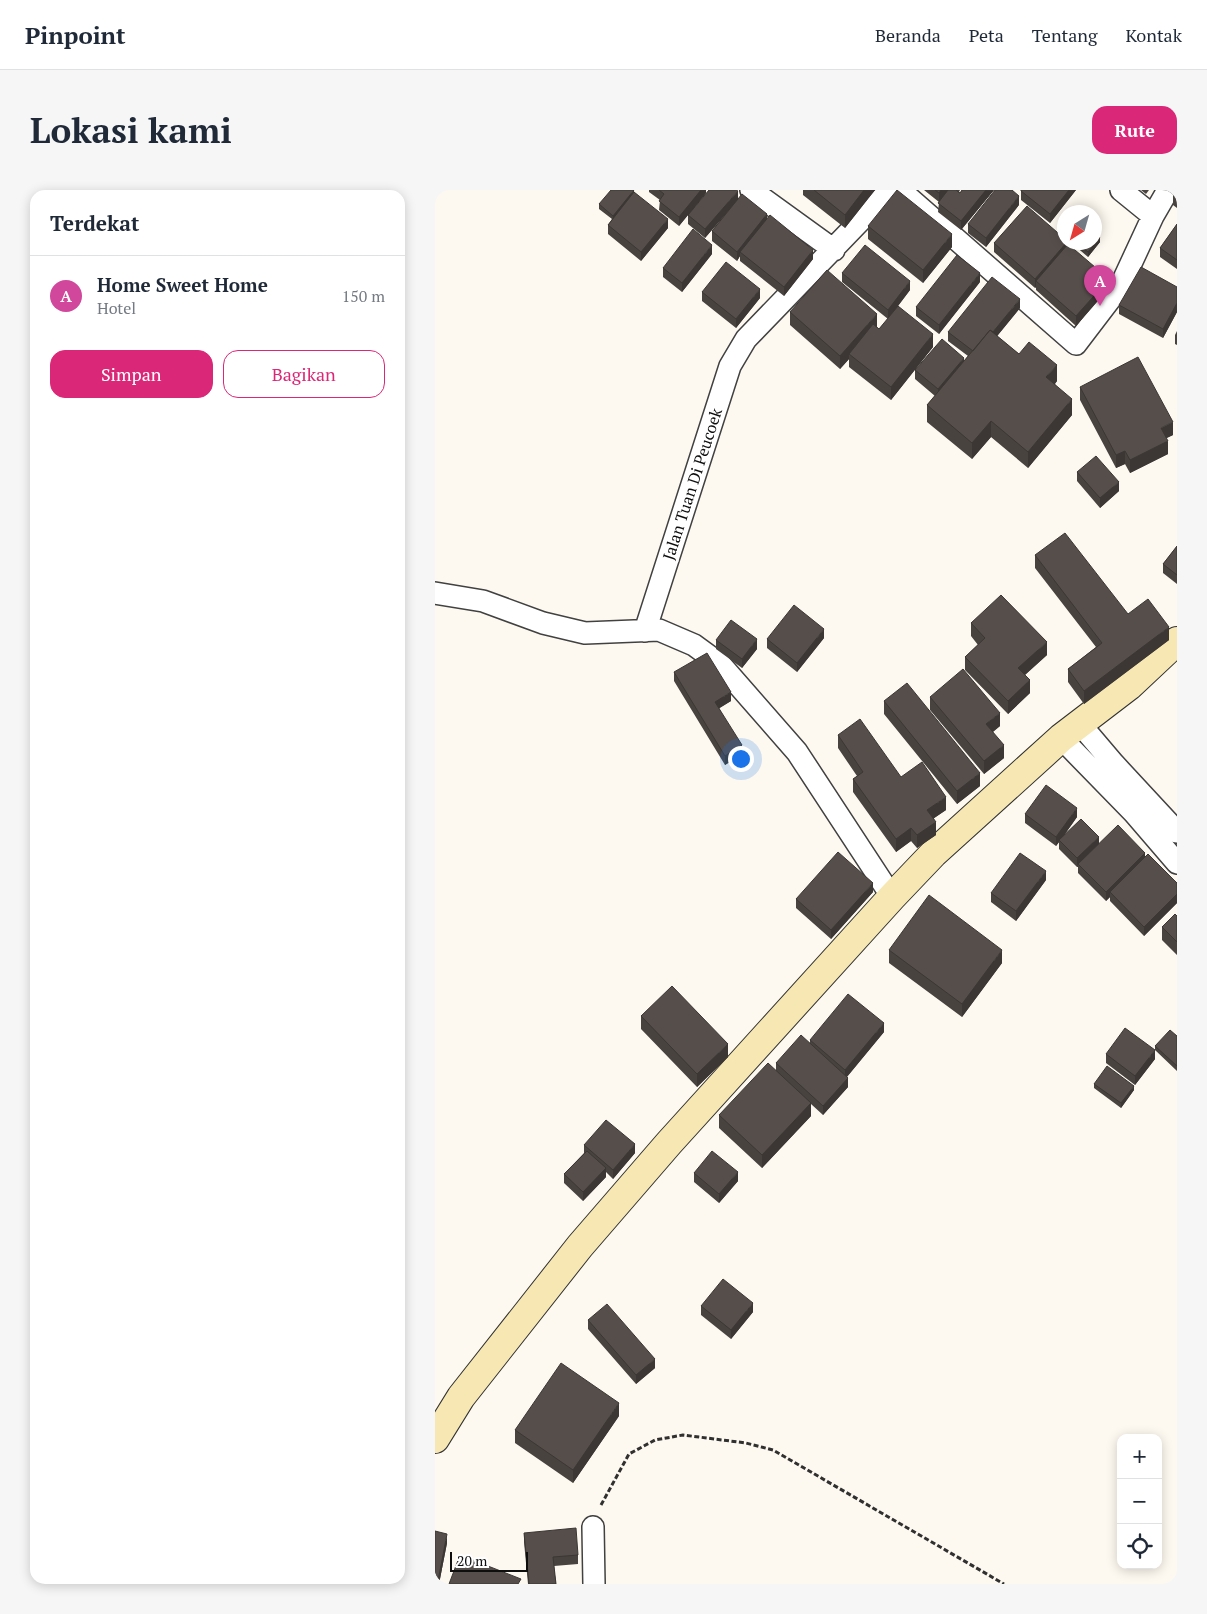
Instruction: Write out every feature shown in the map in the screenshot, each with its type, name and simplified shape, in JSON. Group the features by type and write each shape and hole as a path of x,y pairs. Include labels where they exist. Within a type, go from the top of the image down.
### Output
{"main road":[{"path":"435,1439 461,1397 580,1246 675,1135 892,897 933,854 1071,731 1129,686 1177,641"}],"street":[{"path":"751,190 834,250"},
{"name":"Jalan Tuan Di Peucoek","path":"645,631 730,366 745,339 891,190"},
{"path":"900,190 1076,344 1121,285 1153,216 1169,190"},
{"path":"1121,190 1153,216"},
{"path":"435,593 483,601 543,623 585,633 659,630 694,645 720,664 797,752 892,897"},
{"path":"1071,731 1114,764 1177,832"},
{"path":"1071,731 1134,813 1177,863"},
{"path":"593,1527 595,1584"}],"path":[{"path":"593,1527 598,1510 611,1483 629,1454 655,1440 683,1435 746,1442 773,1450 1004,1584"}],"building":[{"path":"611,190 634,190 613,216 599,204"},
{"path":"659,190 701,190 679,217 659,201 664,194"},
{"path":"709,190 738,191 705,229 688,215"},
{"path":"814,190 864,190 845,215"},
{"path":"897,190 952,234 923,270 868,226"},
{"path":"948,190 956,190 960,193 962,190 986,190 961,221 938,203"},
{"path":"995,190 1012,190 1019,196 986,238 968,224"},
{"path":"1021,190 1069,190 1050,214"},
{"path":"634,192 668,219 641,252 608,225"},
{"path":"742,194 767,214 737,252 712,231"},
{"path":"1027,206 1057,232 1057,250 1060,250 1035,279 994,243"},
{"path":"770,215 813,250 784,287 740,252"},
{"path":"1177,224 1177,260 1160,248"},
{"path":"693,229 712,245 682,283 663,268"},
{"path":"865,245 910,281 888,310 842,273"},
{"path":"1063,250 1075,250 1109,279 1076,316 1036,281"},
{"path":"957,255 980,273 939,325 916,307"},
{"path":"726,262 760,289 736,319 702,292"},
{"path":"1141,267 1177,287 1177,303 1163,329 1119,305"},
{"path":"827,270 877,314 840,356 790,312"},
{"path":"992,277 1020,299 993,332 990,330 973,351 948,332"},
{"path":"898,306 933,334 891,387 849,354 873,324 879,329"},
{"path":"990,330 1019,354 1029,342 1057,365 1046,377 1072,399 1028,452 991,421 972,443 927,405"},
{"path":"942,339 964,358 938,389 915,370"},
{"path":"1138,357 1173,422 1161,428 1168,441 1130,460 1125,451 1116,455 1080,387"},
{"path":"1096,456 1119,482 1100,498 1077,472"},
{"path":"1065,533 1128,614 1148,599 1169,627 1084,691 1068,669 1102,643 1035,555"},
{"path":"1177,546 1177,575 1163,564"},
{"path":"1001,595 1047,642 1018,668 1030,680 1008,701 965,657 985,638 971,623"},
{"path":"794,605 824,629 797,663 767,639"},
{"path":"731,620 757,639 742,659 716,640"},
{"path":"707,653 731,692 715,702 742,745 725,756 674,672"},
{"path":"963,669 1000,713 986,724 1004,745 984,761 930,697"},
{"path":"907,683 980,773 957,791 884,701"},
{"path":"860,719 901,777 922,762 946,797 927,810 936,822 917,835 911,828 896,839 853,779 863,772 838,735"},
{"path":"1046,785 1077,808 1056,837 1025,814"},
{"path":"1081,819 1099,837 1077,858 1059,840"},
{"path":"1118,825 1145,853 1106,892 1078,864"},
{"path":"838,852 873,883 831,930 796,899"},
{"path":"1020,853 1046,871 1016,911 991,893"},
{"path":"1148,854 1177,883 1177,894 1144,927 1110,892"},
{"path":"929,895 1002,950 962,1004 889,950"},
{"path":"1175,914 1177,916 1177,942 1162,927"},
{"path":"672,986 728,1044 697,1074 641,1016"},
{"path":"848,994 884,1023 845,1070 810,1040"},
{"path":"1125,1028 1155,1050 1135,1076 1106,1054"},
{"path":"1170,1030 1177,1036 1177,1066 1155,1046"},
{"path":"801,1035 848,1078 823,1106 776,1063"},
{"path":"768,1063 811,1103 762,1155 719,1115"},
{"path":"1107,1066 1134,1086 1121,1103 1094,1084"},
{"path":"606,1120 635,1144 613,1170 584,1145"},
{"path":"587,1151 606,1168 583,1192 564,1174"},
{"path":"712,1151 738,1172 719,1194 694,1173"},
{"path":"723,1279 753,1303 731,1330 701,1306"},
{"path":"607,1304 655,1359 636,1375 588,1320"},
{"path":"561,1363 619,1403 573,1470 515,1430"},
{"path":"576,1528 578,1555 553,1557 556,1584 529,1584 524,1533"},
{"path":"435,1531 447,1534 438,1581 435,1580"},
{"path":"460,1555 521,1579 518,1584 449,1584"}],"place":[{"name":"Home Sweet Home","path":"1100,306"}]}
